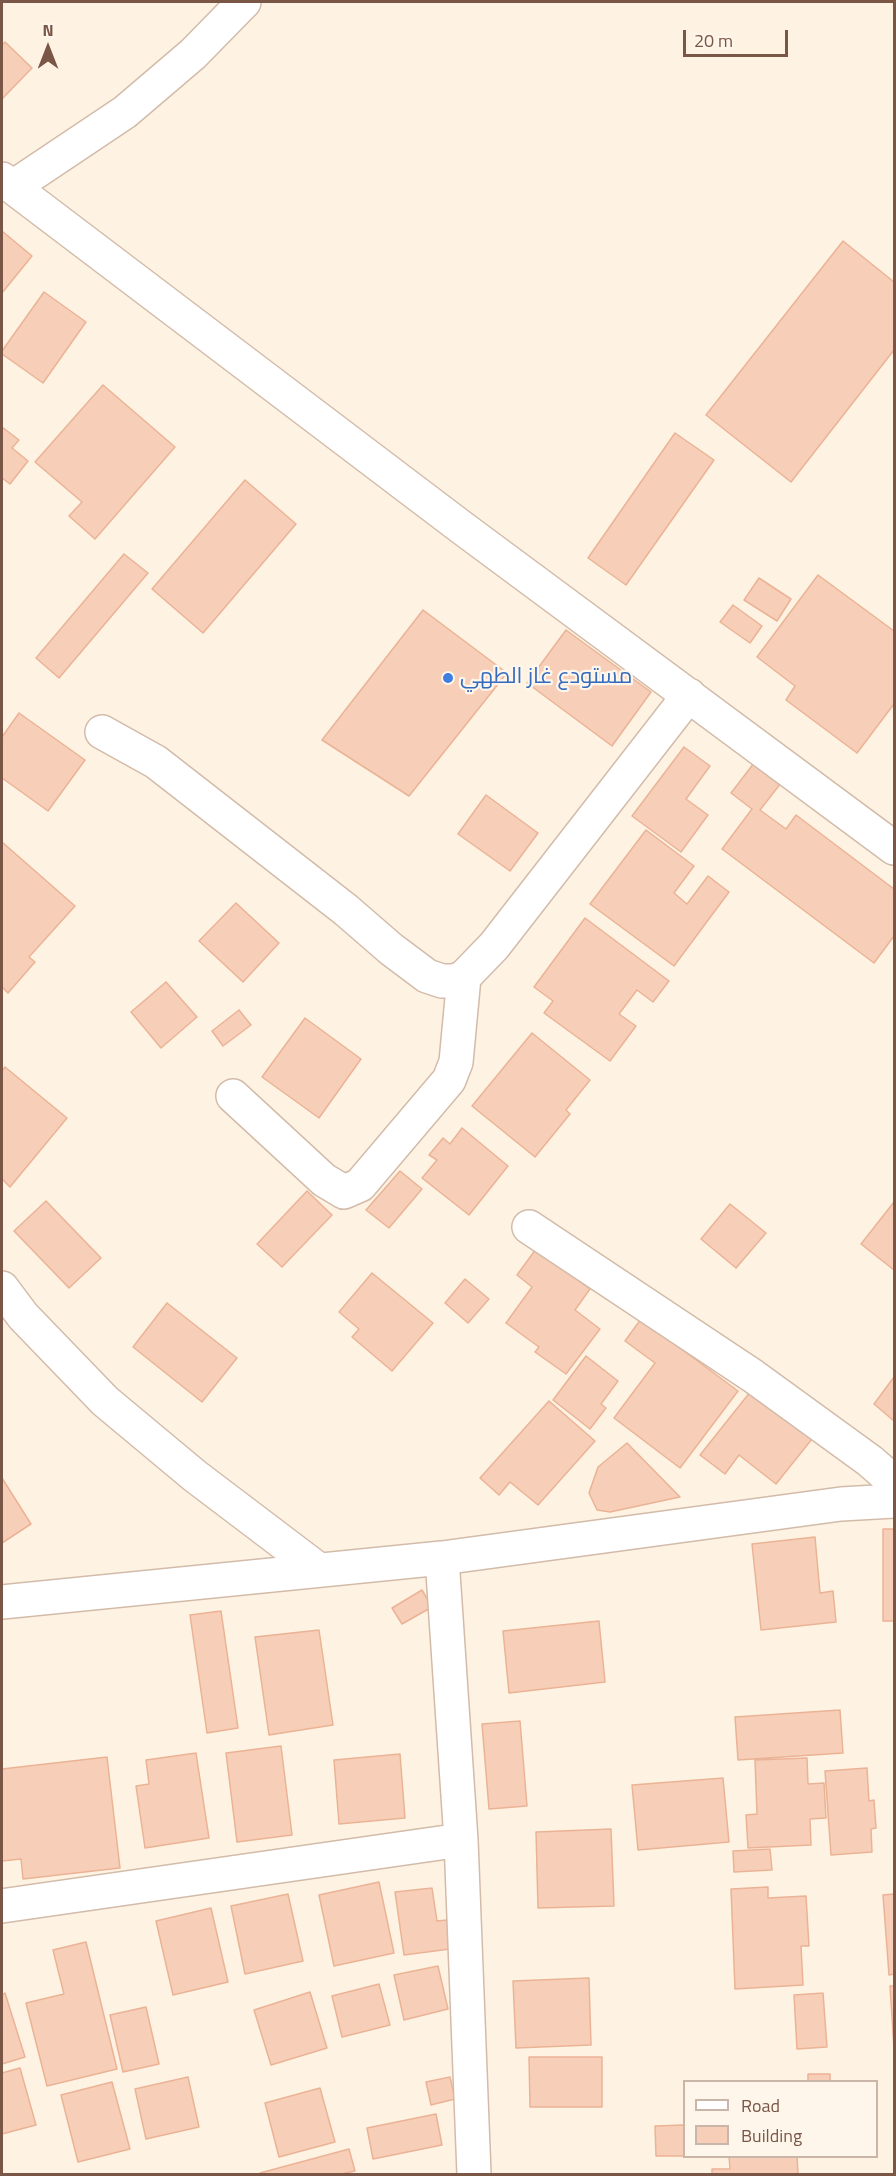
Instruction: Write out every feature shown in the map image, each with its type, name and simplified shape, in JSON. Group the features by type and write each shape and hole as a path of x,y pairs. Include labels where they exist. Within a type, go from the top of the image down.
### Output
{"street":[{"path":"244,2 193,54 125,112 7,183 452,520 894,848"},
{"path":"102,732 156,762 427,976 442,981 454,981 464,977 494,946 689,695"},
{"path":"233,1096 324,1180 344,1192 360,1185 449,1080 456,1062 464,977"},
{"path":"529,1227 753,1376 870,1461 894,1482"},
{"path":"2,1288 23,1316 105,1401 195,1476 319,1570"},
{"path":"2,1602 442,1558 841,1504 894,1501"},
{"path":"442,1558 461,1840 474,2175"},
{"path":"2,1906 461,1840"}],"building":[{"path":"5,42 32,68 2,99 2,45"},
{"path":"2,231 32,256 2,293"},
{"path":"843,241 894,282 894,350 791,482 706,415"},
{"path":"44,292 86,322 43,383 2,354 2,351"},
{"path":"103,385 175,447 95,539 69,516 82,502 35,462"},
{"path":"2,427 19,440 12,448 28,461 10,484 2,478"},
{"path":"675,433 714,460 626,585 588,558"},
{"path":"245,480 296,524 203,633 152,589"},
{"path":"124,554 148,573 59,678 36,658"},
{"path":"818,575 894,631 894,704 857,753 786,700 795,686 757,657"},
{"path":"759,578 791,599 777,621 744,600"},
{"path":"733,605 762,626 750,643 720,622"},
{"path":"423,610 507,673 409,796 322,740"},
{"path":"566,630 651,692 612,746 527,683"},
{"path":"19,713 85,760 48,811 2,778 2,737"},
{"path":"684,747 710,766 686,799 708,815 681,852 632,816"},
{"path":"754,763 781,783 760,810 786,829 796,815 894,889 894,936 874,963 722,849 752,809 731,793"},
{"path":"486,795 538,833 510,871 458,834"},
{"path":"646,830 694,866 674,893 687,904 708,876 729,892 674,966 590,904"},
{"path":"2,842 75,906 29,957 35,962 8,993 2,987"},
{"path":"236,903 279,943 243,982 199,941"},
{"path":"585,918 669,981 653,1002 637,990 619,1014 636,1026 610,1061 544,1013 553,1001 534,987"},
{"path":"166,982 197,1017 161,1048 131,1012"},
{"path":"239,1010 251,1025 223,1046 212,1031"},
{"path":"305,1018 361,1059 319,1118 262,1077"},
{"path":"532,1033 590,1080 566,1110 570,1114 535,1157 472,1106"},
{"path":"5,1067 67,1118 10,1187 2,1179 2,1071"},
{"path":"462,1128 508,1166 469,1215 422,1178 437,1160 429,1155 443,1138 450,1144"},
{"path":"400,1171 422,1189 389,1228 366,1210"},
{"path":"307,1191 332,1215 282,1267 257,1244"},
{"path":"46,1201 101,1258 69,1288 14,1231"},
{"path":"894,1202 894,1270 861,1244"},
{"path":"730,1204 766,1233 736,1268 701,1239"},
{"path":"536,1249 590,1289 575,1310 600,1329 566,1374 535,1352 539,1347 506,1323 532,1287 517,1275"},
{"path":"372,1273 433,1323 392,1371 352,1337 359,1329 339,1312"},
{"path":"465,1279 489,1299 468,1323 445,1303"},
{"path":"167,1303 237,1358 202,1402 133,1347"},
{"path":"641,1319 738,1391 680,1468 614,1418 655,1363 625,1341"},
{"path":"586,1356 618,1381 601,1404 606,1408 590,1429 553,1400"},
{"path":"894,1377 894,1421 874,1404"},
{"path":"751,1391 812,1439 776,1484 739,1455 725,1474 700,1455"},
{"path":"549,1401 595,1441 538,1505 510,1482 499,1495 480,1478"},
{"path":"627,1443 680,1497 610,1512 597,1510 589,1493 598,1467"},
{"path":"2,1478 31,1524 2,1543"},
{"path":"883,1529 894,1529 894,1621 883,1621"},
{"path":"815,1537 820,1593 833,1591 836,1622 761,1630 752,1544"},
{"path":"422,1590 432,1607 402,1624 392,1608"},
{"path":"221,1611 238,1728 207,1733 190,1615"},
{"path":"599,1621 605,1682 509,1693 503,1631"},
{"path":"319,1630 333,1725 269,1735 255,1637"},
{"path":"840,1710 843,1753 738,1760 735,1717"},
{"path":"520,1721 527,1806 489,1809 482,1724"},
{"path":"281,1746 292,1835 237,1842 226,1753"},
{"path":"196,1753 209,1838 145,1848 136,1786 149,1784 146,1760"},
{"path":"400,1754 405,1818 339,1824 334,1760"},
{"path":"107,1757 120,1868 23,1879 21,1859 2,1861 2,1769"},
{"path":"807,1758 808,1784 824,1783 826,1818 810,1819 811,1845 748,1848 746,1815 757,1814 755,1760"},
{"path":"867,1768 869,1801 874,1800 876,1828 871,1829 872,1852 831,1855 825,1771"},
{"path":"723,1778 729,1842 638,1850 632,1785"},
{"path":"611,1829 614,1906 538,1908 536,1832"},
{"path":"770,1849 772,1870 734,1872 733,1851"},
{"path":"379,1882 394,1953 334,1966 319,1895"},
{"path":"768,1887 768,1898 806,1896 809,1946 801,1946 803,1985 735,1989 731,1889"},
{"path":"432,1888 437,1921 447,1920 450,1949 404,1955 395,1892"},
{"path":"288,1894 303,1961 245,1974 231,1906"},
{"path":"894,1894 894,1974 889,1975 883,1895"},
{"path":"211,1908 228,1982 173,1995 156,1921"},
{"path":"86,1942 117,2069 47,2086 26,2003 64,1994 53,1950"},
{"path":"438,1966 448,2009 404,2020 394,1975"},
{"path":"589,1978 591,2045 516,2048 513,1981"},
{"path":"379,1984 390,2025 342,2037 332,1996"},
{"path":"890,1986 894,1986 894,2049"},
{"path":"310,1992 327,2048 271,2065 254,2010"},
{"path":"5,1993 25,2057 2,2064 2,1995"},
{"path":"823,1993 827,2047 797,2049 794,1995"},
{"path":"146,2007 159,2064 123,2072 110,2015"},
{"path":"529,2057 602,2057 602,2107 530,2107"},
{"path":"20,2068 36,2125 2,2134 2,2073"},
{"path":"808,2074 830,2074 830,2080 808,2080"},
{"path":"188,2077 199,2127 146,2139 135,2089"},
{"path":"450,2077 455,2099 431,2105 426,2082"},
{"path":"112,2082 130,2149 78,2162 61,2095"},
{"path":"320,2088 335,2142 279,2157 265,2103"},
{"path":"436,2114 442,2145 373,2159 367,2128"},
{"path":"683,2125 683,2156 656,2156 655,2126"},
{"path":"349,2149 355,2171 341,2174 260,2174 260,2173"},
{"path":"729,2158 797,2158 798,2174 712,2174 712,2169 730,2169"}],"place":[{"name":"مستودع غاز الطهي","path":"448,678"}]}
